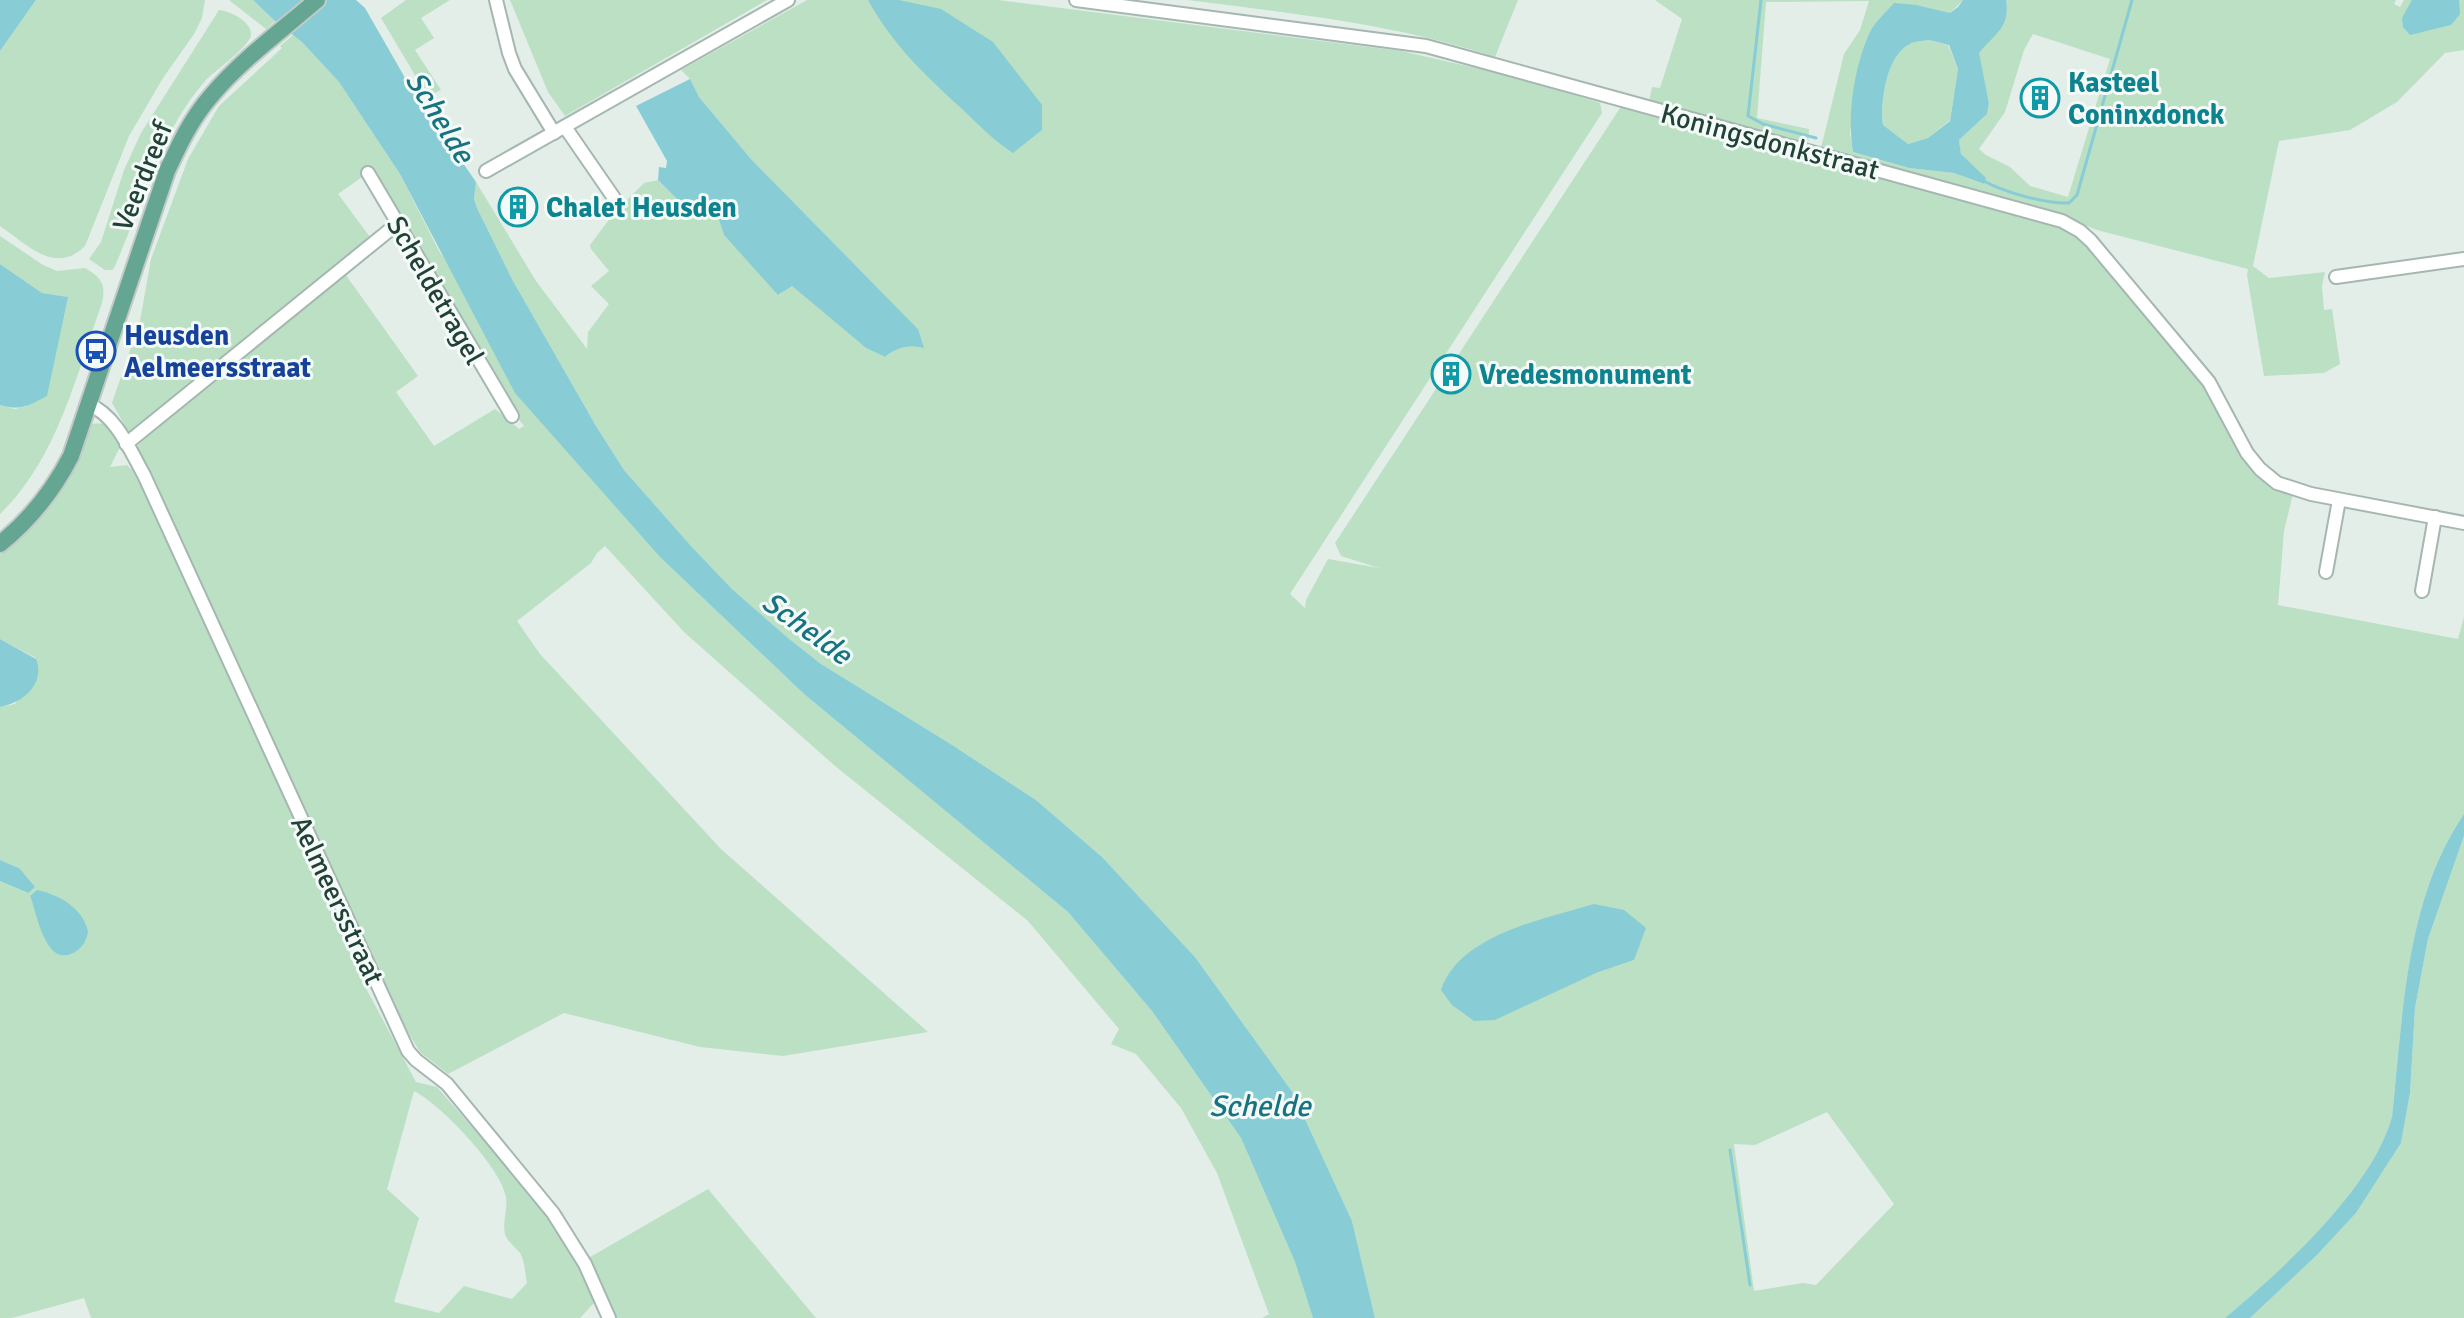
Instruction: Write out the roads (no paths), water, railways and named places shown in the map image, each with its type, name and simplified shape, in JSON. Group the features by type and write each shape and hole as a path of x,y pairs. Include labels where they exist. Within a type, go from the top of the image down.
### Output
{"main road":[{"name":"Veerdreef","path":"0,544 46,499 71,456 167,171 181,140 210,97 312,4"},
{"name":"Veerdreef","path":"0,530 37,493 80,428"}],"street":[{"path":"496,0 515,69 614,198"},
{"name":"Koningsdonkstraat","path":"1076,0 1426,46 2062,221 2091,241 2194,364 2220,401 2247,453 2277,483 2339,500 2464,523"},
{"path":"486,171 784,2"},
{"name":"Scheldetragel","path":"368,173 508,411"},
{"path":"88,404 105,413 126,444 397,224"},
{"path":"2336,277 2464,259"},
{"name":"Aelmeersstraat","path":"126,444 144,475 401,1037 416,1060 447,1084 553,1213 585,1264 609,1318"},
{"path":"2326,572 2339,500"},
{"path":"2422,591 2435,517"}],"water":[{"path":"0,0 36,0 0,51"},
{"name":"Schelde","path":"253,0 356,0 365,8 408,83 476,182 474,199 477,208 513,281 624,470 732,589 788,638 821,664 1036,800 1102,857 1195,957 1293,1093 1352,1221 1375,1318 1313,1318 1295,1262 1241,1138 1152,1011 1068,912 804,694 661,558 515,393 400,174 339,82 302,42"},
{"path":"868,0 899,0 941,9 993,42 1042,105 1042,130 1013,153 1006,148 910,58"},
{"path":"1963,0 2006,0 2004,24 1979,53 1989,103 1987,114 1959,140 1961,154 1986,178 1984,184 1954,173 1909,168 1853,152 1853,91 1864,46 1875,25 1894,3 1950,13","holes":["1929,40 1949,45 1958,69 1950,121 1928,138 1908,144 1883,125 1884,93 1890,69 1895,58 1912,43"]},
{"path":"2412,0 2459,0 2460,14 2451,25 2410,35 2403,27 2402,18"},
{"path":"690,79 699,97 751,159 918,329 924,348 903,347 885,357 866,348 792,286 778,295 724,235 719,220 693,215 658,180 659,167 666,168 667,161 636,106"},
{"path":"0,264 42,293 68,297 47,396 19,407 0,405"},
{"path":"0,639 36,659 38,676 24,697 0,707"},
{"path":"2464,814 2464,836 2428,939 2415,1008 2410,1093 2401,1143 2356,1213 2317,1255 2250,1318 2225,1318 2322,1226 2345,1200 2381,1144 2392,1117 2404,999 2418,921 2444,848"},
{"path":"0,860 19,868 35,887 28,893 0,881"},
{"path":"37,890 62,899 76,910 86,924 88,932 84,944 75,952 65,955 56,953 49,946 30,896"},
{"path":"1594,904 1624,910 1646,928 1634,960 1596,973 1495,1020 1474,1021 1452,1005 1441,990 1451,971 1465,955 1484,943 1528,923"}],"waterway":[{"path":"1761,0 1748,116 1763,124 1816,138"},
{"path":"1982,180 2012,193 2048,202 2069,203 2077,195 2132,0"},
{"path":"1730,1150 1750,1285"}],"place":[{"name":"Kasteel Coninxdonck","path":"2040,98"},
{"name":"Chalet Heusden","path":"518,207"},
{"name":"Heusden Aelmeersstraat","path":"96,351"},
{"name":"Vredesmonument","path":"1451,374"}]}
